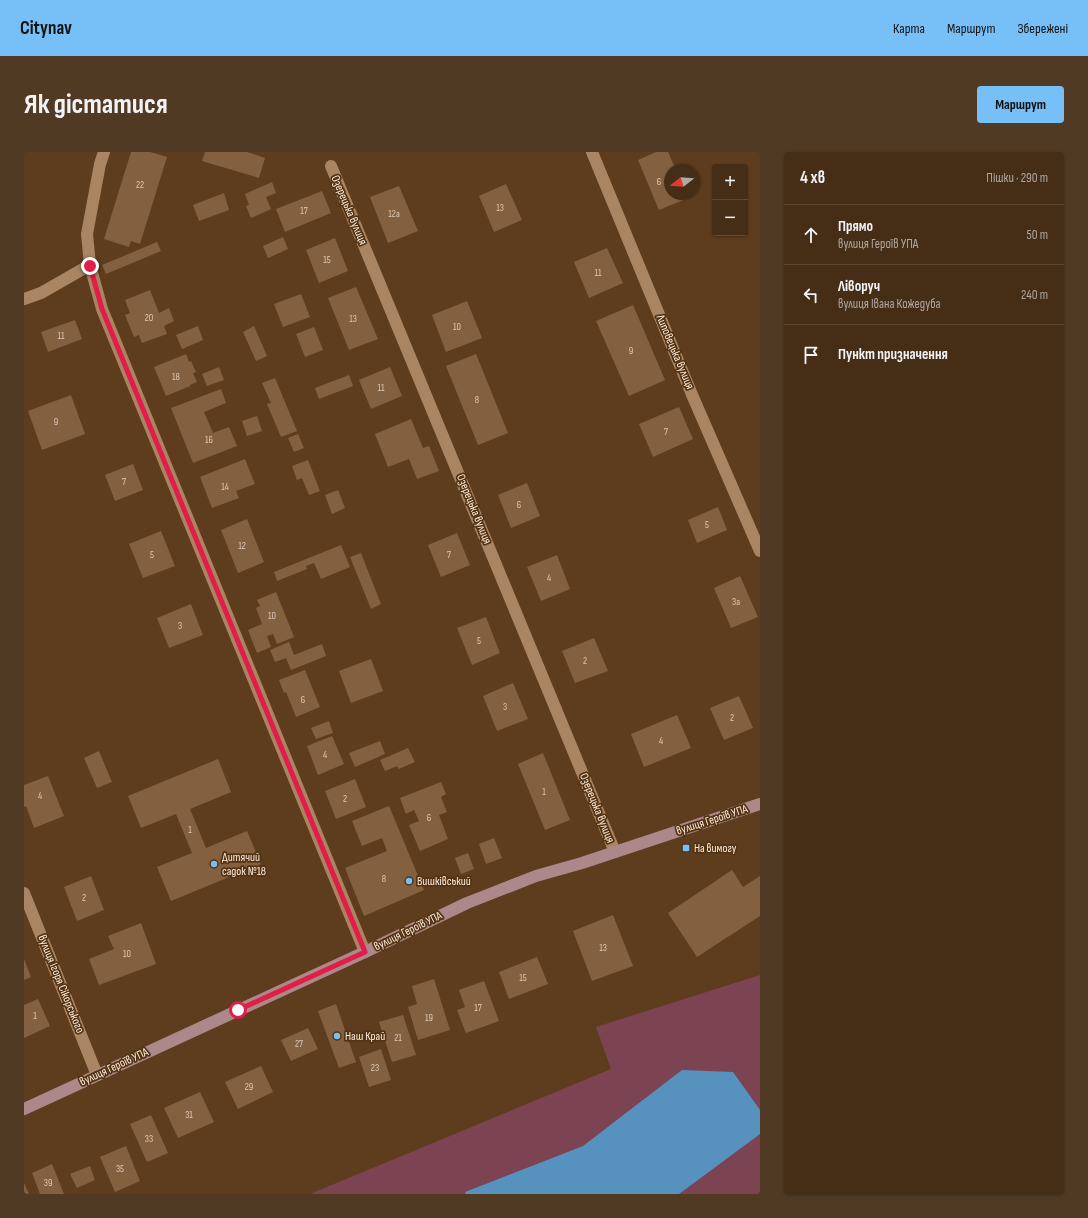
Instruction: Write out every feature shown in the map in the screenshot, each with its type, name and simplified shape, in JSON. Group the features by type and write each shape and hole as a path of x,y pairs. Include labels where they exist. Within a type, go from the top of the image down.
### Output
{"street":[{"path":"104,152 100,164 87,234 90,266 105,316 365,952"},
{"name":"Липовецька вулиця","path":"592,152 693,397 760,550"},
{"name":"Озерецька вулиця","path":"331,166 615,852"},
{"path":"24,299 41,293 90,266"},
{"name":"вулиця Героїв УПА","path":"24,1109 365,952 467,903 536,876 615,852 760,804"},
{"name":"вулиця Ігоря Сікорського","path":"24,893 98,1075"}],"shaded area":[{"path":"760,975 760,1194 310,1194 611,1069 596,1027"}],"water":[{"path":"682,1070 733,1072 760,1110 760,1134 679,1194 466,1194 465,1192 583,1146"}],"building":[{"path":"131,152 150,152 167,157 140,244 131,241 129,247 104,239"},
{"path":"205,152 247,152 265,158 259,178 202,161"},
{"path":"656,152 668,152 673,164 664,164 664,200 683,200 659,210 638,160"},
{"path":"272,182 276,193 266,197 271,209 251,218 246,206 249,205 245,194"},
{"path":"506,184 522,220 494,232 479,196"},
{"path":"399,186 418,231 388,243 370,197"},
{"path":"322,191 331,213 285,232 276,209"},
{"path":"224,193 229,210 199,221 193,205"},
{"path":"283,237 288,249 268,258 263,246"},
{"path":"335,238 348,271 319,283 306,250"},
{"path":"157,242 161,251 106,274 102,265"},
{"path":"607,248 623,283 589,298 574,262"},
{"path":"356,287 378,339 349,350 328,298"},
{"path":"150,290 159,313 169,308 174,321 164,326 167,334 142,343 139,335 134,337 125,315 130,313 125,300"},
{"path":"301,294 310,317 283,327 274,304"},
{"path":"467,301 482,338 446,352 432,315"},
{"path":"633,305 665,380 629,396 596,321"},
{"path":"75,320 82,339 48,352 41,332"},
{"path":"198,326 203,340 182,349 176,335"},
{"path":"254,326 267,356 256,361 243,332"},
{"path":"314,327 323,350 305,357 296,334"},
{"path":"186,354 189,362 191,361 196,372 193,373 197,382 166,396 154,367"},
{"path":"476,354 508,433 478,445 446,366"},
{"path":"219,367 224,380 207,386 202,374"},
{"path":"390,367 402,396 371,409 359,380"},
{"path":"349,375 353,386 319,399 315,388"},
{"path":"275,378 297,431 281,437 267,404 271,403 262,383"},
{"path":"221,389 226,403 204,412 213,433 229,427 237,446 193,463 171,408"},
{"path":"71,395 85,434 42,450 28,411"},
{"path":"679,407 693,439 653,457 639,424"},
{"path":"257,416 262,431 247,436 242,421"},
{"path":"411,419 423,448 429,446 439,471 417,479 409,459 388,467 375,434"},
{"path":"298,434 304,448 294,452 288,438"},
{"path":"245,459 255,484 236,491 239,498 212,508 200,477"},
{"path":"308,460 320,491 309,495 302,478 297,480 292,466"},
{"path":"133,464 143,490 115,501 105,475"},
{"path":"527,483 540,516 511,528 498,495"},
{"path":"338,490 345,508 332,514 325,495"},
{"path":"718,507 727,530 697,543 688,520"},
{"path":"247,519 264,562 238,573 221,530"},
{"path":"161,531 175,566 143,578 129,544"},
{"path":"457,533 470,565 441,577 428,545"},
{"path":"341,545 350,567 321,579 314,563 306,566 307,569 277,581 274,572"},
{"path":"361,553 381,604 371,609 350,557"},
{"path":"557,555 570,589 541,601 527,567"},
{"path":"740,576 758,617 731,628 714,588"},
{"path":"276,592 294,637 277,644 273,634 267,636 271,647 257,653 248,630 262,624 256,608 260,606 257,600"},
{"path":"191,604 203,635 169,648 157,618"},
{"path":"486,617 500,653 472,665 457,628"},
{"path":"594,638 608,671 575,683 562,651"},
{"path":"289,642 294,655 322,644 326,656 291,670 286,658 275,662 270,650"},
{"path":"371,659 383,691 351,703 339,671"},
{"path":"305,670 320,707 296,717 286,692 284,693 279,680"},
{"path":"513,683 528,719 497,731 483,696"},
{"path":"739,696 753,728 724,740 710,708"},
{"path":"677,715 691,748 644,767 631,734"},
{"path":"329,721 333,733 316,739 311,728"},
{"path":"332,736 344,764 318,775 307,746"},
{"path":"380,741 385,754 355,767 349,753"},
{"path":"408,748 415,762 399,769 397,766 385,771 380,760"},
{"path":"99,751 112,782 97,788 84,758"},
{"path":"543,753 570,820 545,830 518,764"},
{"path":"218,759 231,792 190,809 206,848 247,831 261,864 171,901 157,867 192,853 176,814 141,828 128,796"},
{"path":"48,776 64,816 34,828 26,806 24,807 24,785"},
{"path":"355,779 366,807 336,819 325,791"},
{"path":"441,782 446,794 441,797 447,812 439,815 448,839 420,851 409,825 419,821 414,810 406,814 400,798"},
{"path":"389,806 424,890 364,916 345,868 387,851 382,838 362,846 352,821"},
{"path":"494,838 502,858 486,864 479,844"},
{"path":"468,853 474,869 461,874 455,858"},
{"path":"732,870 743,887 760,876 760,916 697,957 668,913"},
{"path":"91,876 104,910 77,921 64,887"},
{"path":"613,915 633,966 592,981 573,931"},
{"path":"141,923 156,964 99,985 89,959 114,949 108,936"},
{"path":"537,957 548,984 509,999 499,972"},
{"path":"24,959 31,977 24,980"},
{"path":"434,979 450,1030 418,1040 408,1007 417,1004 412,986"},
{"path":"484,981 499,1021 466,1033 457,1010 465,1007 459,990"},
{"path":"38,999 50,1026 24,1038 24,1005"},
{"name":"Наш Край","path":"336,1004 356,1062 339,1068 318,1011"},
{"path":"403,1015 416,1055 392,1062 379,1022"},
{"path":"308,1028 318,1049 291,1061 281,1040"},
{"path":"381,1049 391,1080 369,1087 359,1057"},
{"path":"261,1066 273,1092 238,1109 225,1082"},
{"path":"200,1092 214,1122 178,1138 164,1108"},
{"path":"151,1115 168,1153 147,1162 130,1124"},
{"path":"126,1146 140,1181 115,1192 100,1157"},
{"path":"52,1164 64,1194 40,1194 32,1173"},
{"path":"90,1166 95,1180 77,1188 70,1174"},
{"path":"24,1183 29,1194 24,1194"}],"place":[{"name":"На вимогу","path":"686,848"},
{"name":"Дитячий садок №18","path":"214,864"},
{"name":"Вишківський","path":"409,881"},
{"name":"Наш Край","path":"337,1036"}],"route":[{"path":"90,266 102,309 365,952 238,1010"}]}
